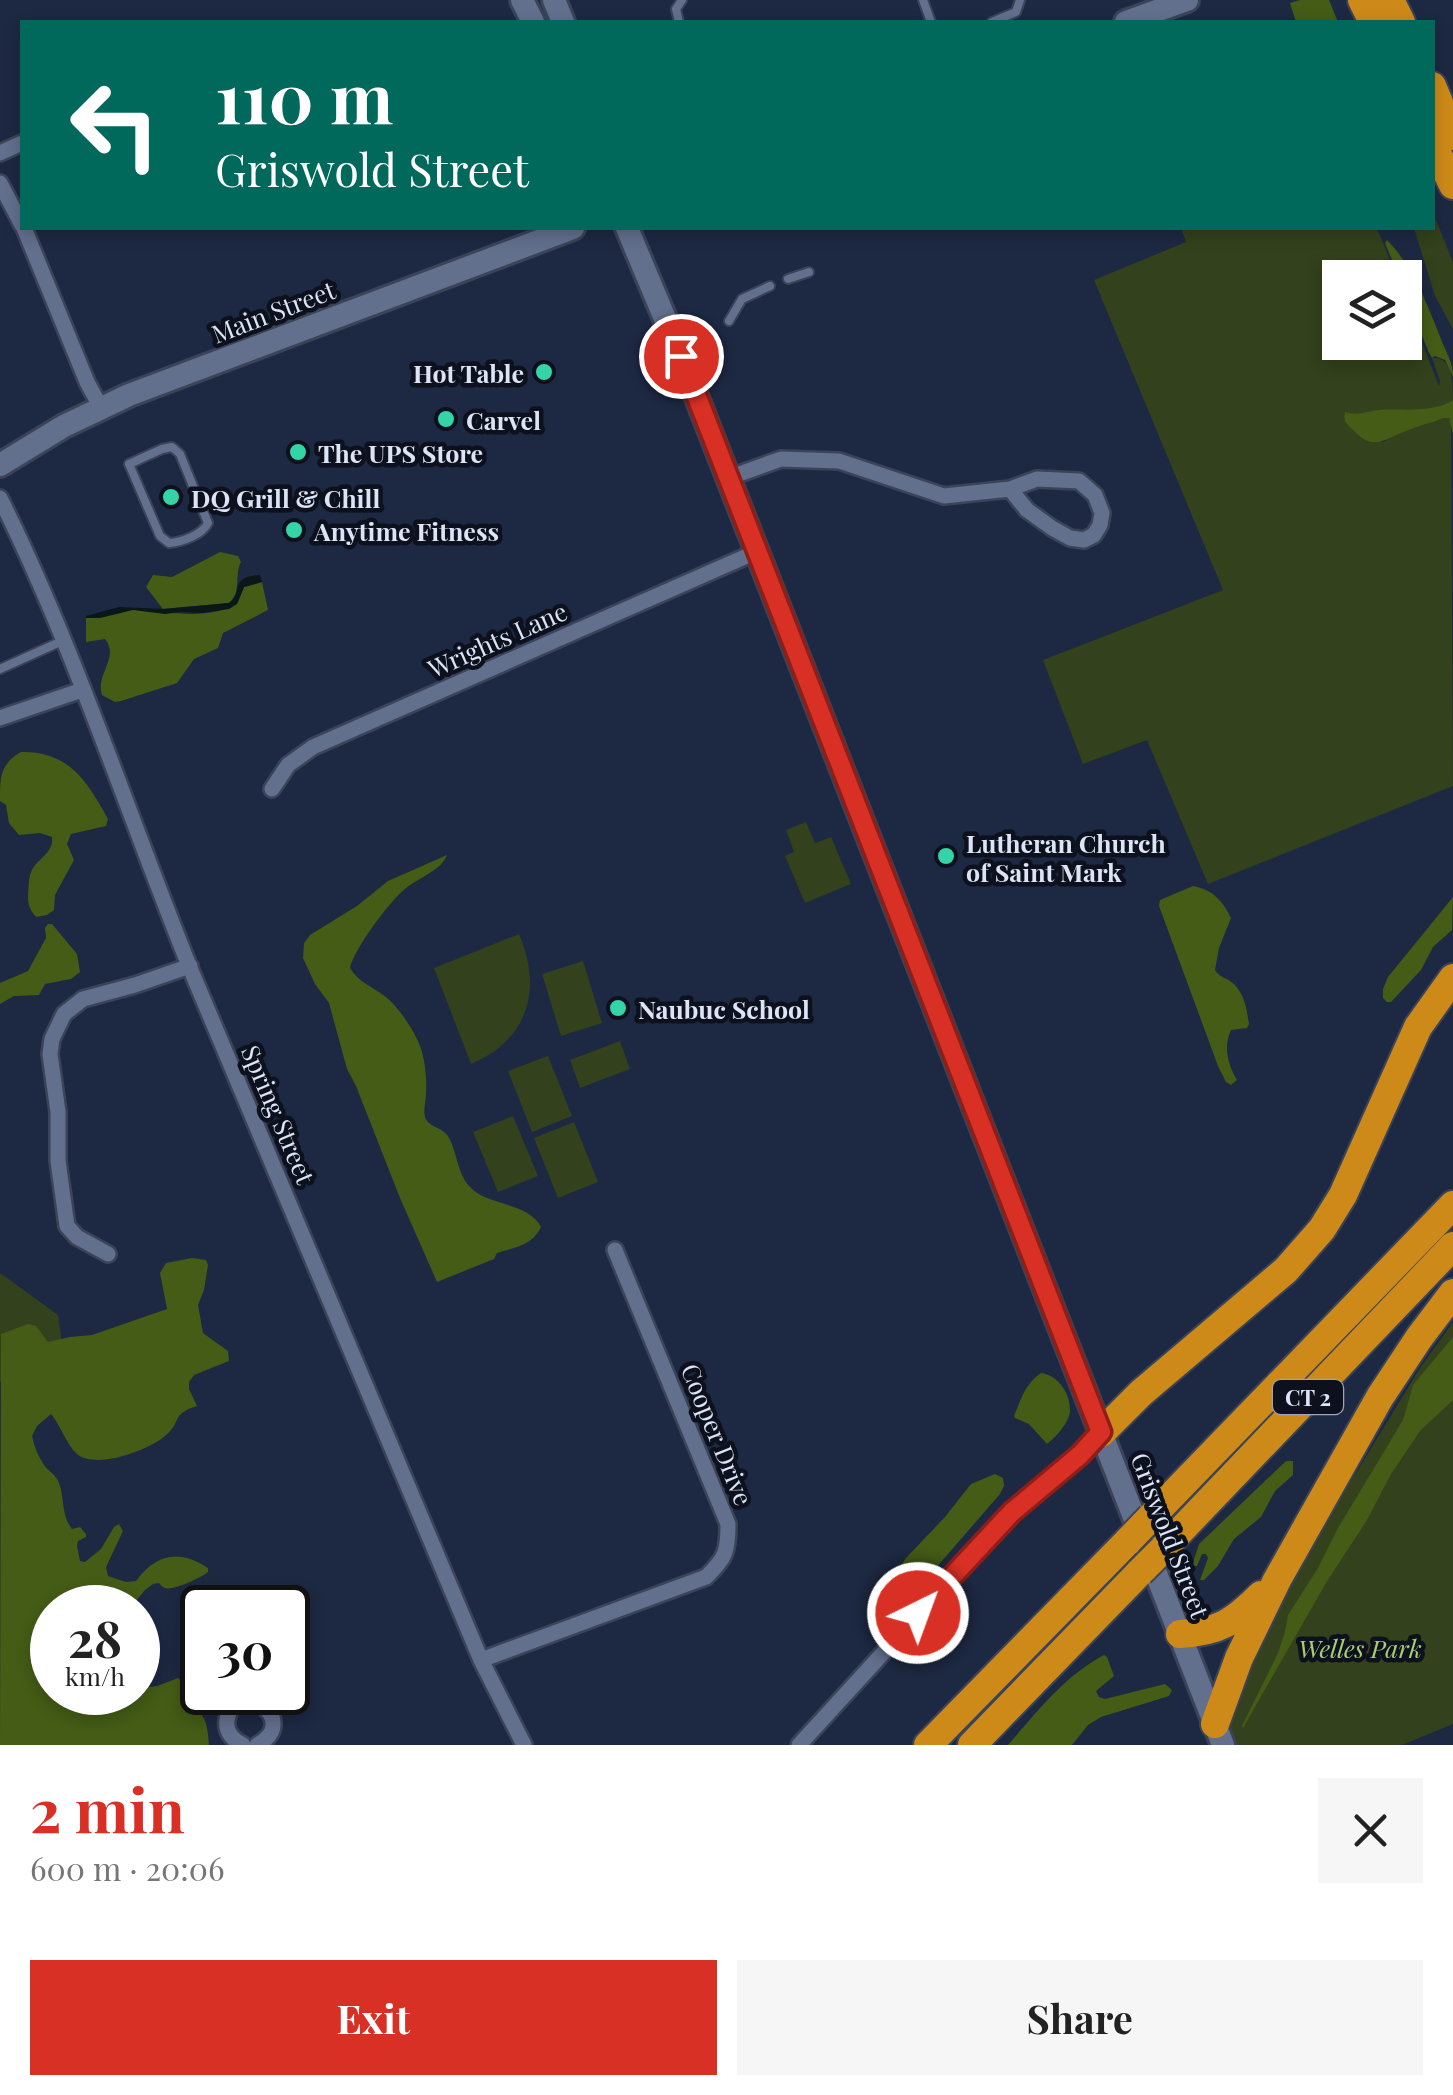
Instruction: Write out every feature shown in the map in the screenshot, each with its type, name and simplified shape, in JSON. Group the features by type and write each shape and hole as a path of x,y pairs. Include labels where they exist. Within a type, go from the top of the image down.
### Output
{"highway":[{"path":"1441,98 1442,114 1453,136"},
{"path":"1435,149 1453,185"},
{"path":"1101,1432 1286,1270 1322,1230 1344,1195 1418,1027 1453,978"},
{"path":"1384,1276 1453,1182"},
{"name":"CT 2","path":"928,1745 1453,1205"},
{"name":"CT 2","path":"972,1745 1453,1246"},
{"path":"1219,1735 1239,1658 1276,1580 1380,1397 1453,1293"},
{"path":"1180,1634 1225,1626 1276,1580"}],"main road":[{"path":"1132,20 1187,0"},
{"name":"Main Street","path":"0,465 64,426 163,382 568,230"},
{"name":"Griswold Street","path":"628,230 672,334 1219,1735"}],"street":[{"path":"0,184 20,221"},
{"path":"25,230 101,408"},
{"path":"728,478 781,459 840,460 944,496 1010,489 1038,479 1079,481 1095,495 1102,514 1100,526 1084,540 1070,538 1027,510 1010,489"},
{"name":"Spring Street","path":"0,498 82,690 190,966 480,1660 522,1741"},
{"name":"Wrights Lane","path":"272,789 282,772 304,752 756,552"},
{"path":"0,718 82,690"},
{"path":"108,1254 76,1237 67,1226 50,1062 52,1038 64,1014 83,999 190,966"},
{"name":"Cooper Drive","path":"480,1660 706,1577 722,1562 728,1546 728,1524 615,1250"},
{"path":"799,1745 1012,1512 1080,1455 1101,1432"},
{"path":"227,1715 226,1726 233,1739 243,1745"},
{"path":"264,1743 271,1732 270,1715"},
{"path":"504,1745 522,1741"}],"lane":[{"path":"997,20 1016,12 1020,0"},
{"path":"788,279 810,272"},
{"path":"730,321 742,299 770,286"},
{"path":"162,449 176,449 206,515 205,529 178,542 164,540 128,464 162,449"},
{"path":"0,669 62,641"}],"green space":[{"path":"1329,0 1337,20 1295,20 1290,3"},
{"path":"1435,218 1453,262 1453,329 1435,296 1415,230 1435,230"},
{"path":"1182,230 1378,230 1390,260 1322,260 1322,360 1422,360 1422,342 1439,386 1432,358 1444,361 1450,372 1453,400 1427,409 1372,413 1345,423 1355,432 1383,442 1444,418 1451,421 1453,786 1208,884 1147,740 1083,764 1043,660 1223,590 1094,280 1186,242"},
{"path":"1387,240 1403,260 1392,260"},
{"path":"1422,294 1449,357 1453,377 1445,360 1432,358 1422,336"},
{"path":"1453,400 1453,434 1449,418 1444,418 1374,442 1362,438 1345,419 1345,412 1426,409"},
{"path":"220,552 238,556 241,562 235,594 229,603 163,609 146,587 153,575 172,577"},
{"path":"262,582 268,610 223,633 218,648 194,659 177,683 115,702 102,695 109,646 105,639 86,642 86,618 128,610 215,612 238,602 244,587"},
{"path":"21,752 52,757 75,771 108,819 106,826 71,834 67,844 74,860 55,895 54,910 36,917 28,901 30,876 51,847 52,837 40,833 19,835 9,823 6,805 0,801 3,772"},
{"path":"806,822 815,843 831,837 851,884 805,903 785,856 794,852 786,830"},
{"path":"447,855 440,865 390,904 365,938 350,968 361,981 391,1001 415,1035 425,1067 425,1117 448,1136 469,1186 486,1198 527,1213 541,1227 528,1242 437,1282 347,1069 329,1003 303,958 304,943 310,935 388,881"},
{"path":"1193,886 1216,896 1231,918 1215,970 1238,989 1249,1024 1247,1028 1231,1030 1229,1036 1228,1056 1237,1080 1231,1085 1218,1066 1159,906 1160,900"},
{"path":"1453,897 1452,930 1433,947 1421,970 1387,1002 1383,989 1388,977"},
{"path":"48,924 77,954 80,972 71,979 45,984 39,995 14,996 0,1004 0,983 28,971 46,938"},
{"path":"519,934 530,975 525,1011 506,1041 471,1064 434,968"},
{"path":"583,961 602,1023 561,1036 542,974"},
{"path":"620,1041 630,1069 580,1088 570,1060"},
{"path":"548,1056 572,1116 532,1132 508,1071"},
{"path":"513,1116 538,1176 498,1192 473,1132"},
{"path":"574,1122 598,1182 558,1198 534,1138"},
{"path":"192,1258 206,1260 204,1290 198,1305 203,1333 228,1351 229,1361 194,1375 189,1382 197,1406 183,1412 170,1431 157,1441 109,1459 77,1454 51,1414 32,1436 42,1462 59,1483 69,1524 86,1534 78,1541 80,1561 85,1562 101,1549 119,1524 123,1531 106,1567 108,1576 136,1581 152,1565 169,1557 187,1558 208,1568 208,1572 169,1588 159,1583 30,1585 30,1715 160,1715 160,1684 178,1678 180,1715 201,1715 209,1745 0,1745 1,1334 28,1324 36,1326 48,1342 92,1335 167,1309 160,1273 166,1263"},
{"path":"0,1273 58,1315 64,1356 0,1382"},
{"name":"Welles Park","path":"1453,1322 1453,1724 1402,1745 1232,1745 1223,1723 1267,1619 1420,1368"},
{"path":"1453,1337 1453,1400 1420,1431 1391,1474 1243,1728 1278,1653 1288,1615 1403,1420 1413,1385"},
{"path":"1041,1373 1062,1386 1070,1410 1065,1424 1047,1444 1029,1424 1014,1416 1027,1387"},
{"path":"1286,1461 1293,1461 1293,1475 1275,1491 1261,1517 1234,1539 1218,1566 1200,1580 1208,1558 1202,1554 1197,1566 1192,1566 1199,1544"},
{"path":"995,1474 1003,1478 1000,1494 896,1614 885,1616 878,1597 906,1558 971,1484"},
{"path":"1104,1655 1114,1676 1096,1691 1099,1697 1105,1699 1165,1684 1172,1690 1169,1696 1101,1717 1088,1725 1072,1745 1008,1745 1064,1684"}],"shaded area":[{"path":"260,575 262,582 244,587 237,604 229,609 165,614 133,610 86,618 119,607 163,609 229,603 240,582"}],"place":[{"name":"Hot Table","path":"544,372"},
{"name":"Carvel","path":"446,419"},
{"name":"The UPS Store","path":"298,452"},
{"name":"DQ Grill & Chill","path":"171,497"},
{"name":"Anytime Fitness","path":"294,530"},
{"name":"Lutheran Church of Saint Mark","path":"946,856"},
{"name":"Naubuc School","path":"618,1008"}],"route":[{"path":"681,356 1101,1432 1080,1455 1012,1512 918,1613"}]}
